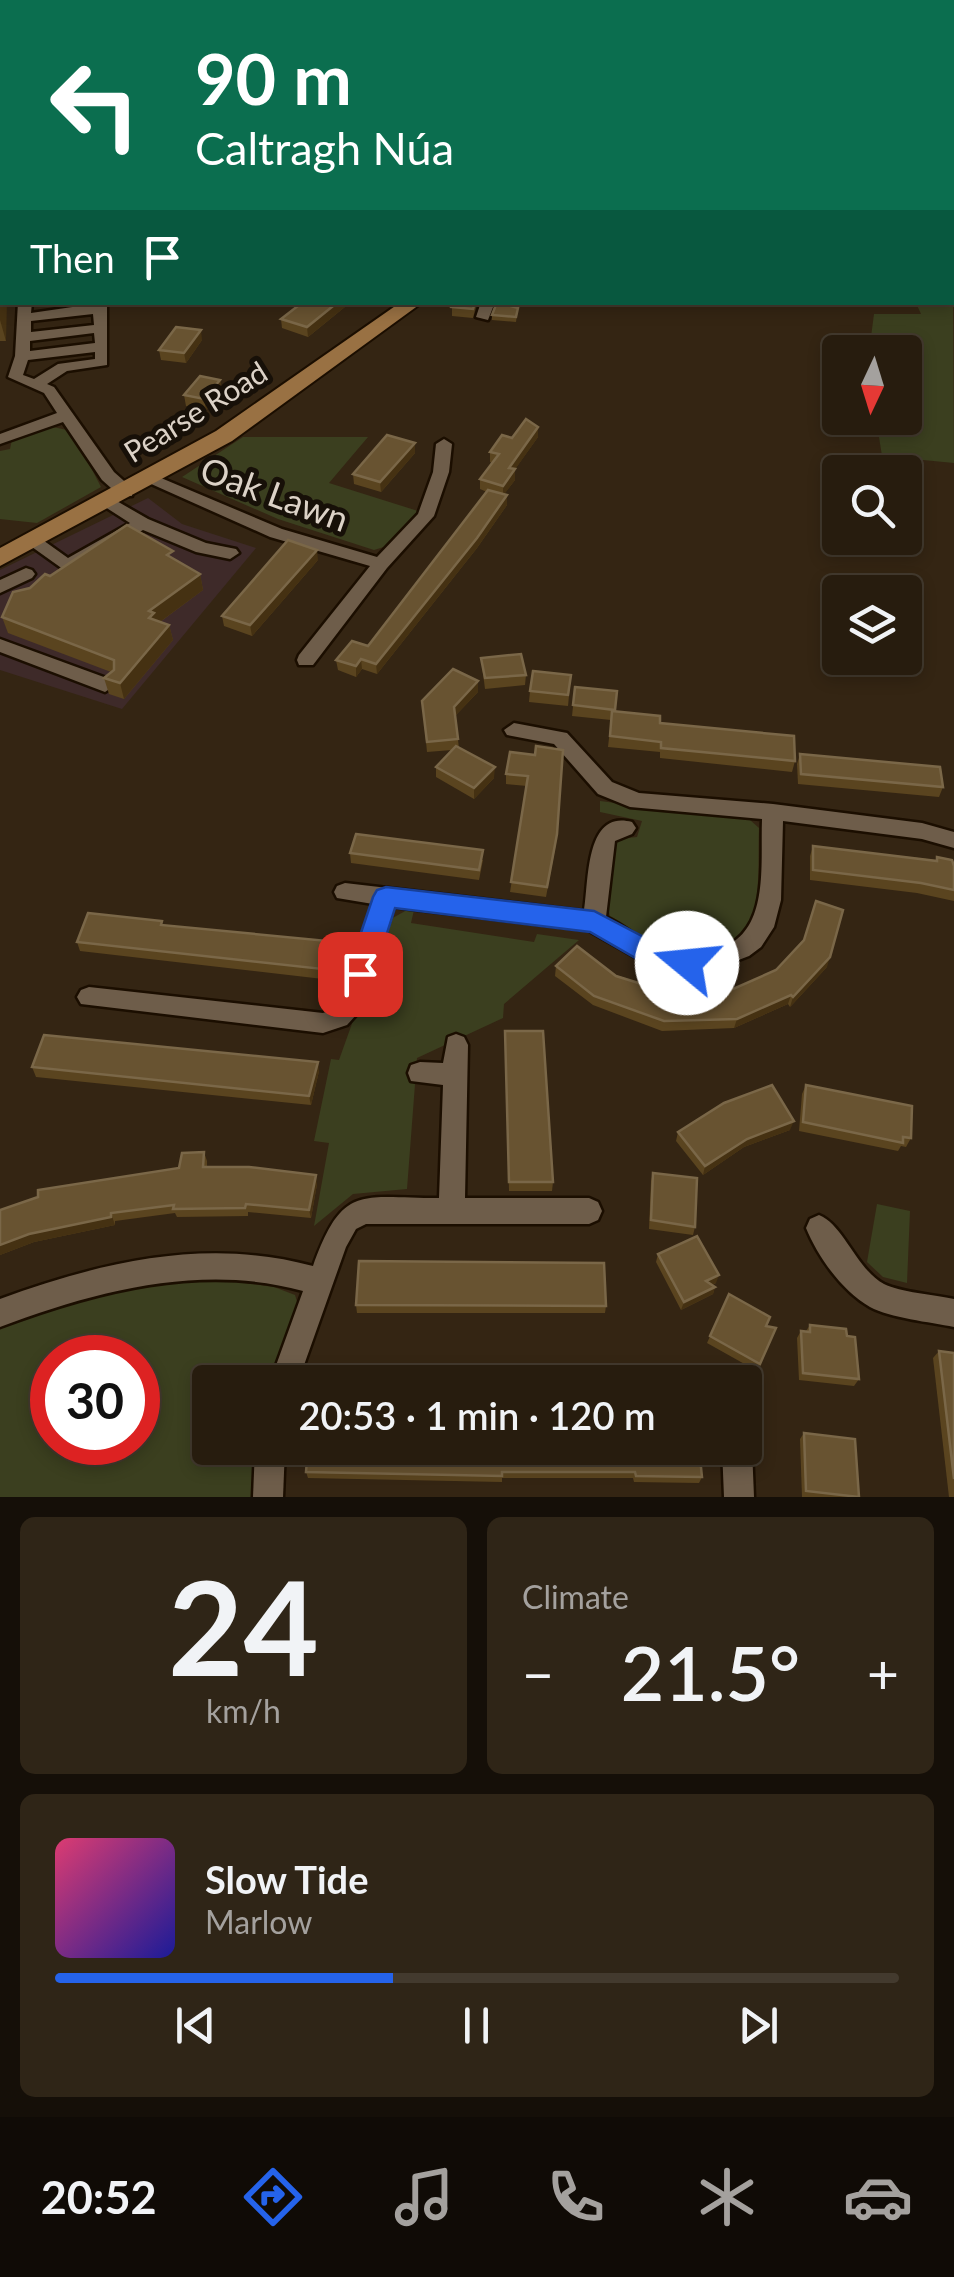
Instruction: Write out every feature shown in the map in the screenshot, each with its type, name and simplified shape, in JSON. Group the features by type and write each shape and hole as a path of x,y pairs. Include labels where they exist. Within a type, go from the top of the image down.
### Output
{"main road":[{"name":"Pearse Road","path":"0,558 117,497 257,414 410,305"}],"street":[{"path":"37,384 63,367 102,362 101,306 24,310 22,356 15,377 49,390 108,476 117,497 142,523 202,548 230,553"},
{"path":"23,337 102,328"},
{"path":"22,356 102,347"},
{"path":"0,439 66,416"},
{"name":"Oak Lawn","path":"306,660 381,564 426,516 434,500 444,444"},
{"name":"Oak Lawn","path":"148,479 276,532 381,564"},
{"path":"34,542 67,566 142,523"},
{"path":"0,587 26,574"},
{"path":"0,645 105,686"},
{"path":"514,730 560,738 616,794 636,800 773,812 922,832 954,840"},
{"path":"345,892 594,922 660,959 687,963 718,960 740,950 761,931 768,911 773,812"},
{"path":"594,922 604,838 613,830 625,828"},
{"path":"89,997 323,1023 339,1018 349,1007 386,897"},
{"path":"452,1211 456,1045"},
{"path":"420,1073 455,1074"},
{"path":"290,1365 335,1241 347,1220 364,1210 589,1211"},
{"path":"819,1228 846,1266 876,1296 954,1313"},
{"path":"0,1313 44,1295 128,1271 206,1266 322,1282"},
{"path":"268,1497 269,1465"},
{"path":"737,1465 738,1497"}],"shaded area":[{"path":"148,498 182,524 256,548 122,709 0,670 0,570"}],"green space":[{"path":"917,305 953,305 954,463 922,460 922,455 882,455 879,435 922,435 922,335 871,335 874,314 921,314"},
{"path":"48,426 72,431 101,487 37,523 0,519 0,451 10,449 12,439"},
{"path":"243,437 368,437 329,483 418,511 387,546 374,550 278,519 182,477"},
{"path":"600,801 750,820 759,828 757,897 750,921 742,932 718,948 689,954 661,950 612,924 607,893 613,848 618,839 637,837 642,821 600,812"},
{"path":"414,910 411,923 534,942 537,934 579,940 504,1004 503,1018 417,1058 407,1189 353,1194 314,1226 329,1143 314,1141 331,1059 339,1060 389,920"},
{"path":"877,1204 910,1211 907,1283 883,1277 867,1262"},
{"path":"217,1279 274,1287 295,1295 300,1311 277,1365 192,1365 192,1465 256,1465 255,1497 0,1497 0,1323 119,1285"}],"building":[{"path":"299,305 334,305 307,327 281,319"},
{"path":"454,305 474,305 473,309"},
{"path":"496,305 518,308 516,317 492,315"},
{"path":"176,327 201,330 184,353 159,350"},
{"path":"200,376 220,380 204,399 184,395"},
{"path":"526,419 538,427 509,468 515,469 503,486 480,479 499,454 490,452 502,435 512,438"},
{"path":"387,435 415,443 380,482 353,474"},
{"path":"488,490 507,495 376,664 361,659 356,666 336,660 352,641 368,646"},
{"path":"127,525 173,551 167,555 200,574 149,611 154,613 149,618 169,625 120,683 104,678 114,670 114,660 2,617 13,592 30,588 45,574 50,576"},
{"path":"288,540 317,550 250,625 222,616"},
{"path":"521,654 526,675 485,678 481,658"},
{"path":"453,669 478,681 454,707 458,739 427,742 422,701"},
{"path":"533,671 571,675 568,695 530,691"},
{"path":"575,687 617,691 615,710 573,705"},
{"path":"612,711 660,716 660,723 794,736 795,761 661,748 661,742 610,736"},
{"path":"456,746 495,767 474,788 436,767"},
{"path":"536,746 563,750 557,834 547,887 511,882 528,776 506,774 510,752 535,755"},
{"path":"800,754 940,767 943,787 801,774"},
{"path":"356,834 483,850 479,870 350,853"},
{"path":"813,846 952,860 954,890 813,870"},
{"path":"816,901 843,910 830,957 793,997 737,1019 664,1021 594,996 556,966 577,946 616,976 674,994 724,993 776,970 804,940"},
{"path":"88,913 162,921 161,925 328,941 322,969 77,942"},
{"path":"505,1031 543,1031 553,1182 509,1182"},
{"path":"44,1035 318,1062 309,1096 32,1067"},
{"path":"772,1085 794,1121 747,1139 705,1166 678,1132 724,1103"},
{"path":"806,1085 912,1106 911,1138 903,1137 903,1143 803,1122"},
{"path":"204,1152 203,1167 249,1167 316,1175 309,1210 246,1204 245,1208 173,1209 174,1205 111,1213 111,1217 29,1234 0,1245 0,1210 38,1197 38,1190 179,1168 182,1153"},
{"path":"653,1173 697,1178 695,1227 651,1220"},
{"path":"697,1236 719,1275 706,1281 715,1287 684,1302 658,1254"},
{"path":"359,1261 604,1263 606,1306 356,1305"},
{"path":"729,1294 770,1317 766,1326 776,1328 760,1364 710,1336"},
{"path":"810,1325 846,1329 847,1336 855,1337 859,1379 803,1373 801,1331 810,1332"},
{"path":"939,1351 954,1353 954,1479"},
{"path":"804,1433 855,1439 859,1497 806,1491"},
{"path":"307,1465 701,1465 702,1477 636,1476 635,1472 502,1472 502,1476 306,1472"}],"route":[{"path":"360,974 386,897 594,922 660,959 687,963"}]}
